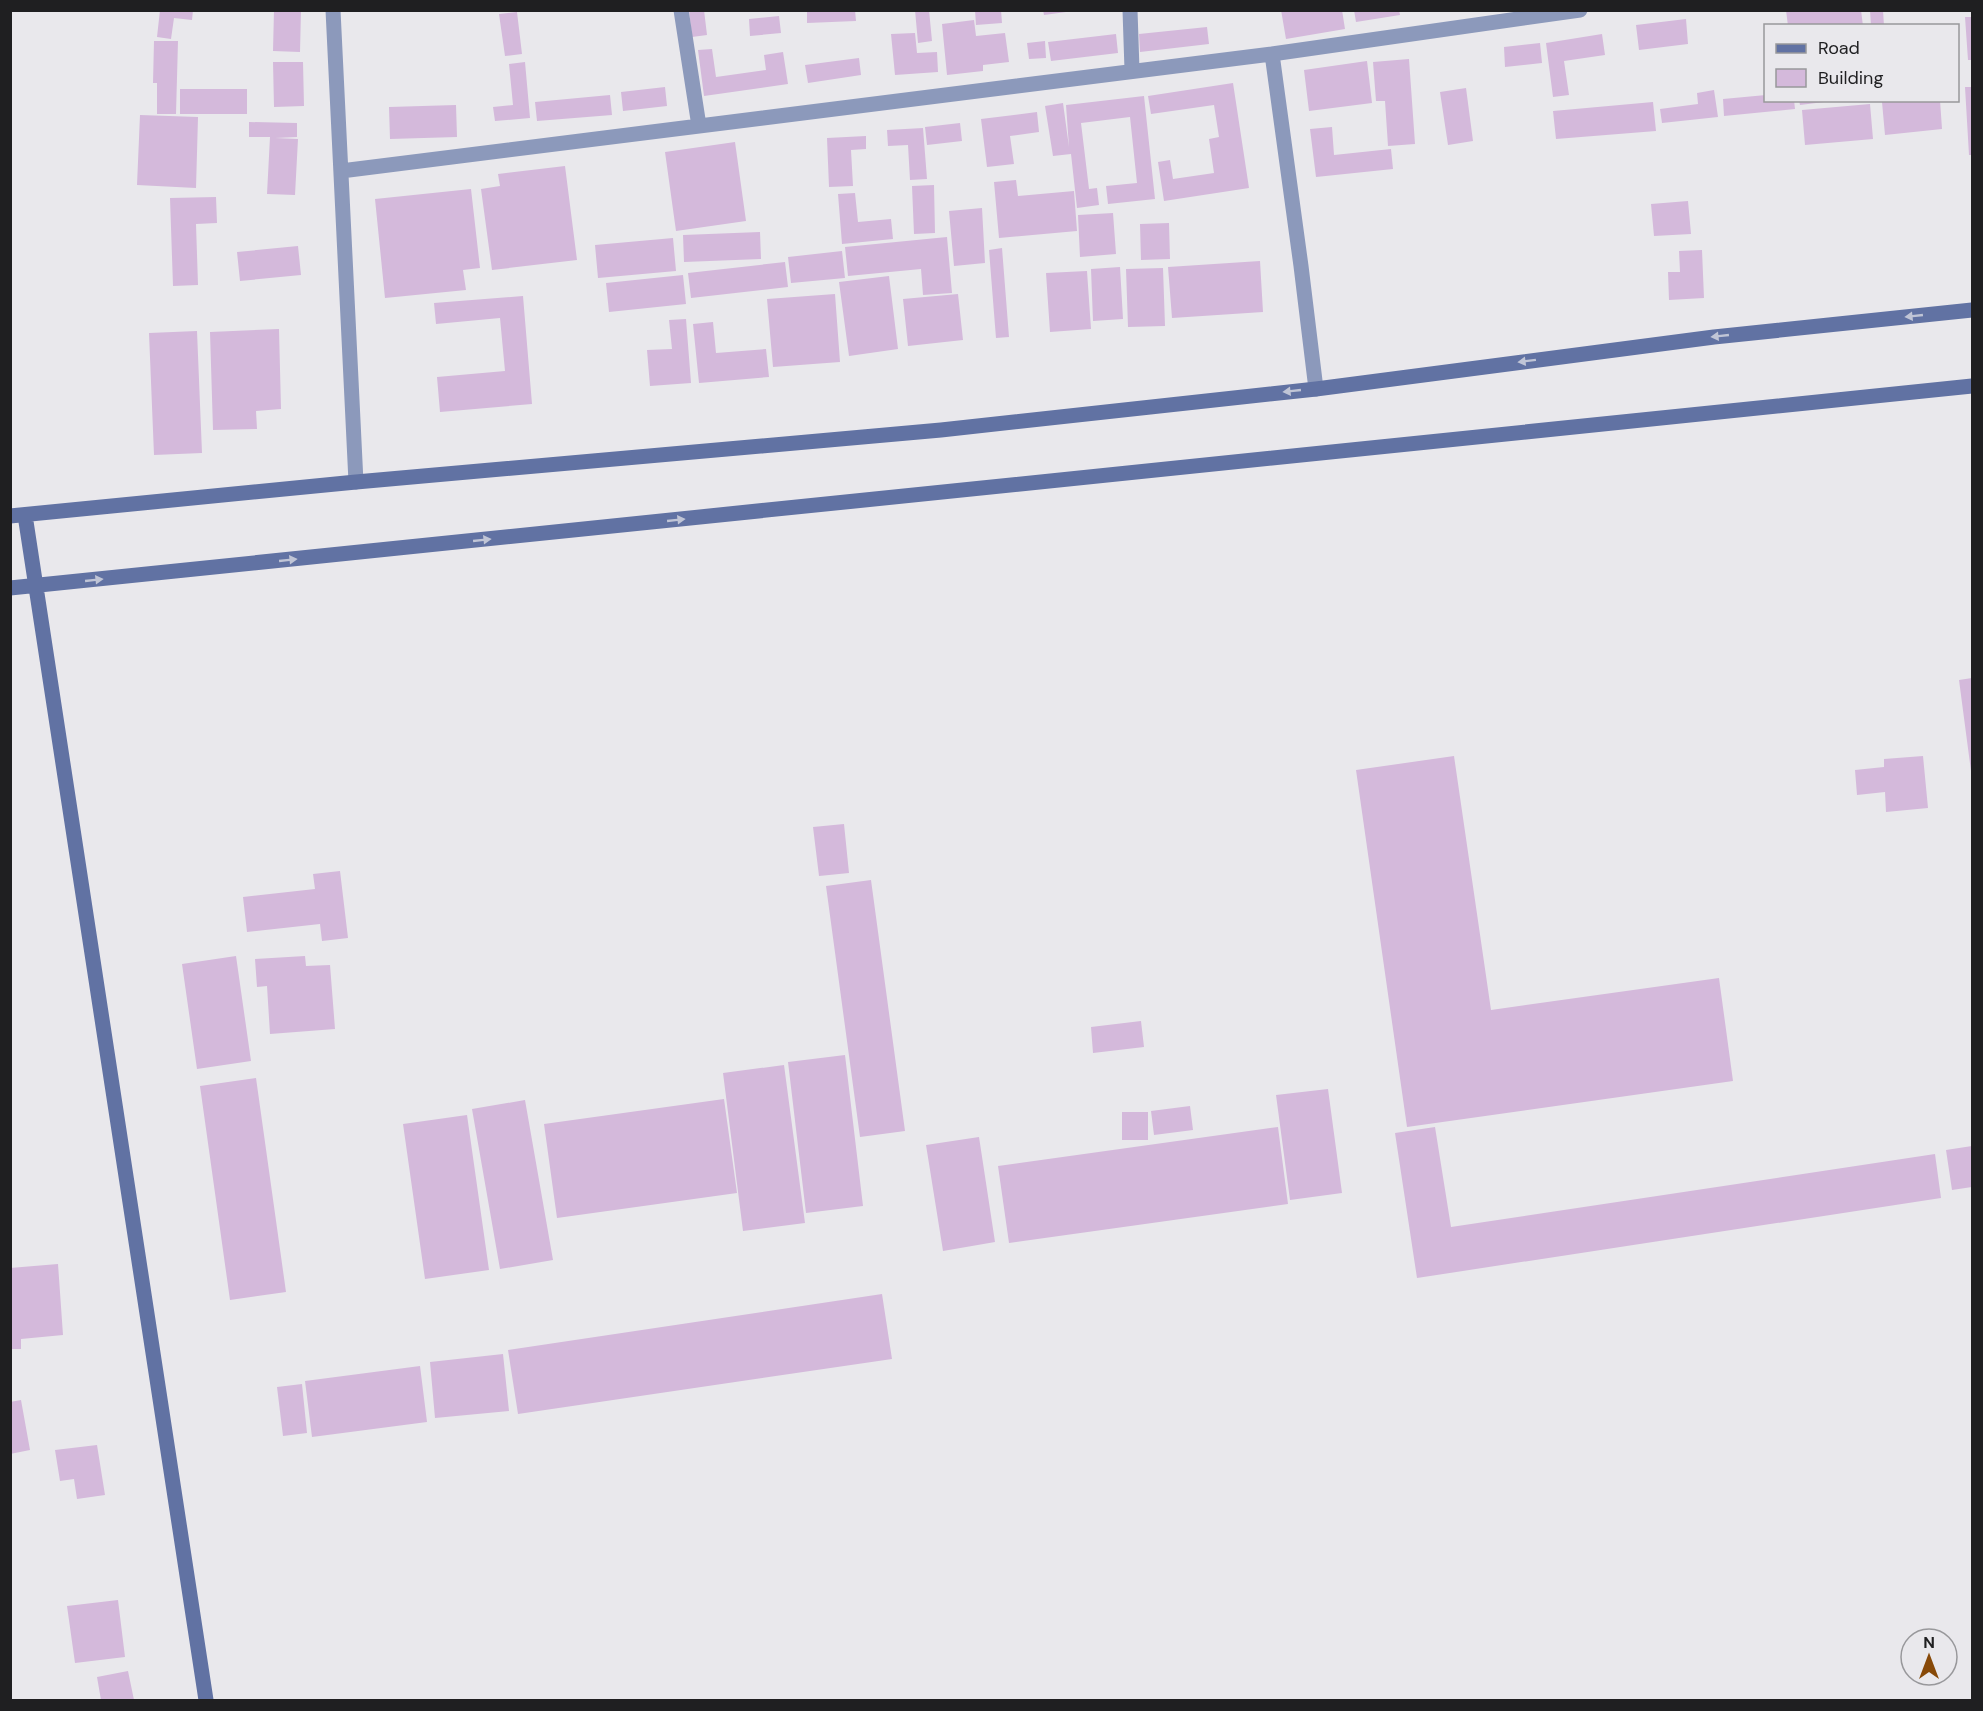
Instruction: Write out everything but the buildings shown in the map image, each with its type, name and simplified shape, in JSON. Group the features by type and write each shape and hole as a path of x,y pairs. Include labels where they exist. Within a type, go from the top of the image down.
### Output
{"street":[{"path":"333,10 356,482"},
{"path":"681,10 699,126"},
{"path":"1130,10 1132,70"},
{"path":"341,171 1272,54 1580,10"},
{"path":"1272,54 1316,388"},
{"path":"206,1701 36,586 18,516 356,482 941,430 1316,388 1714,337 1972,310"},
{"path":"10,588 1972,386"}]}
